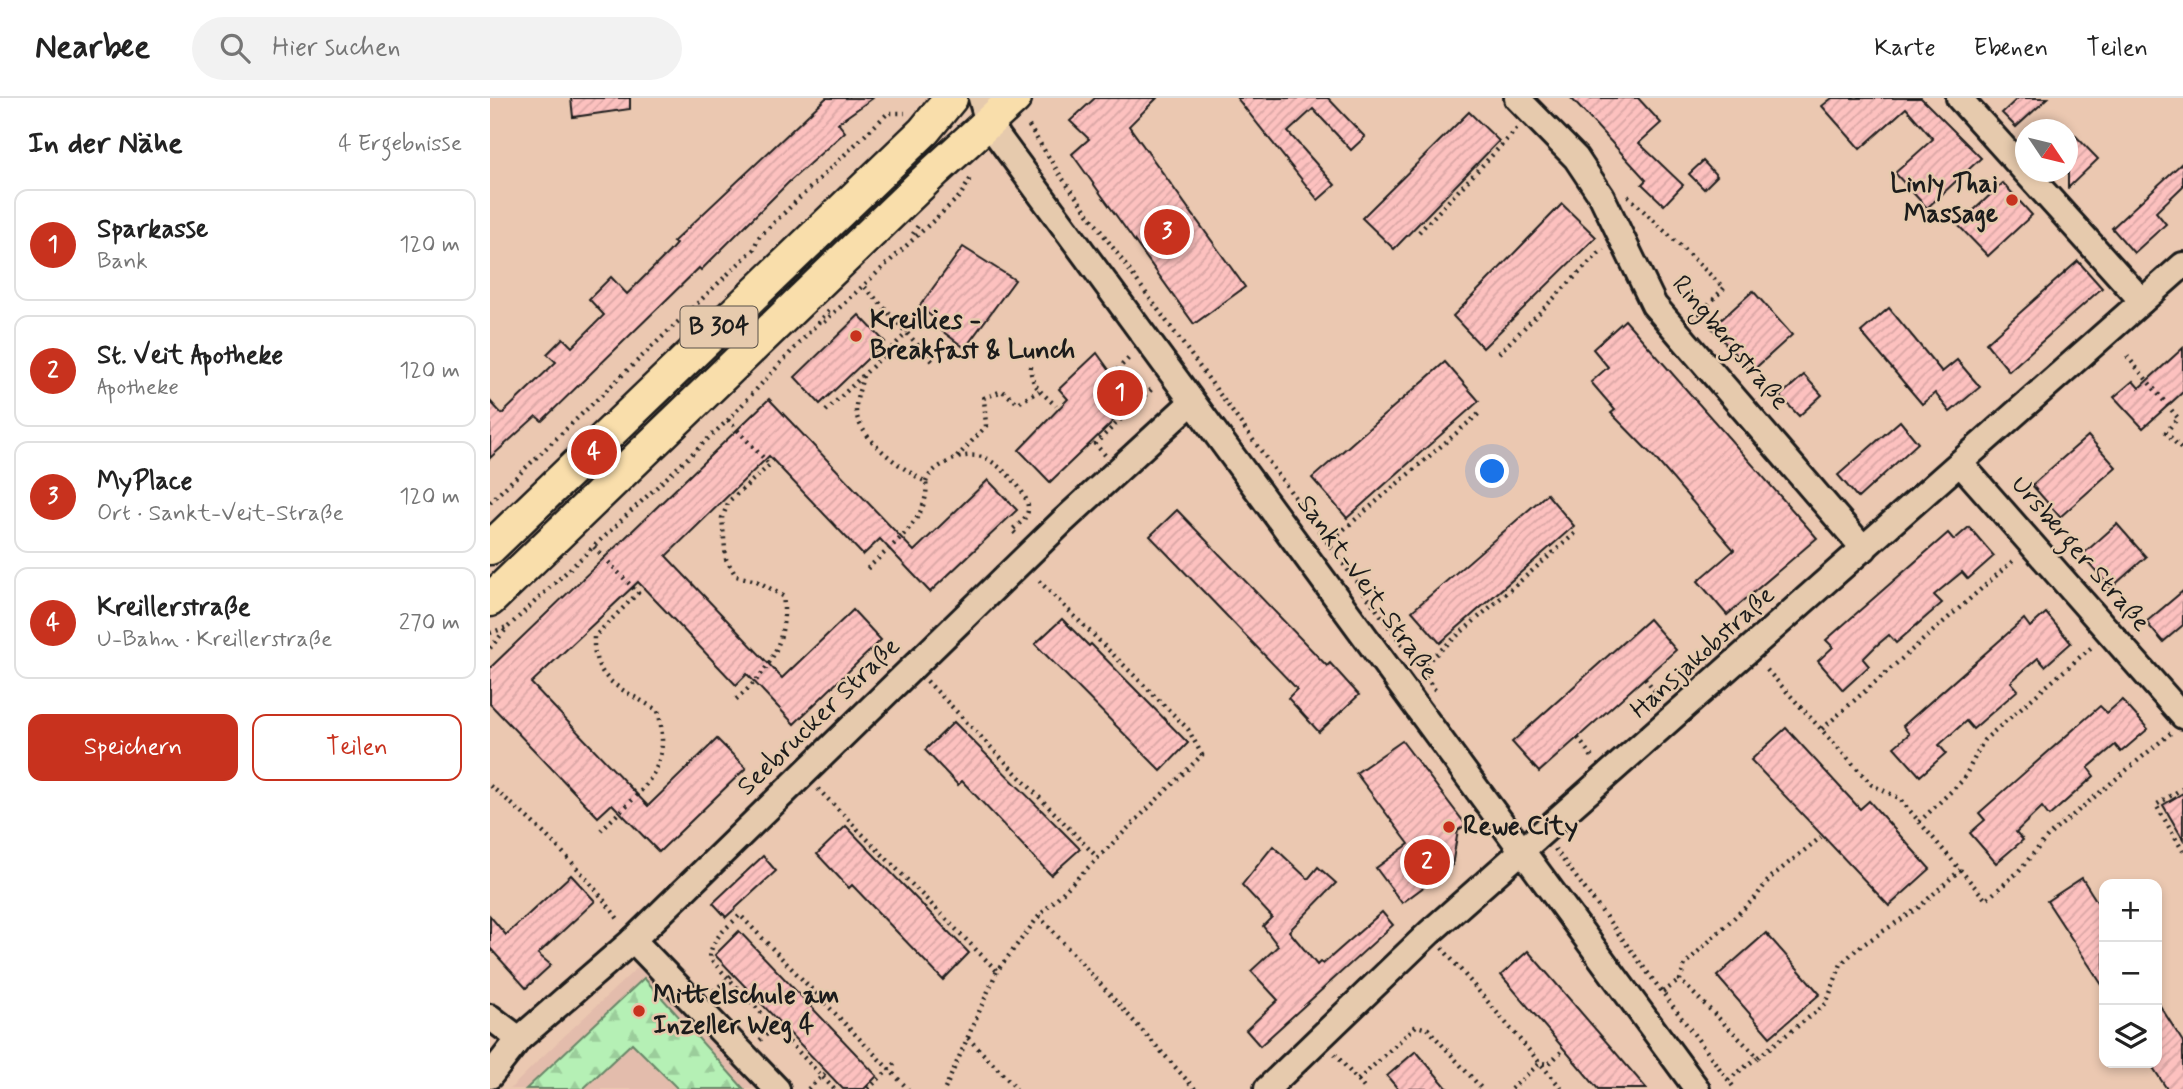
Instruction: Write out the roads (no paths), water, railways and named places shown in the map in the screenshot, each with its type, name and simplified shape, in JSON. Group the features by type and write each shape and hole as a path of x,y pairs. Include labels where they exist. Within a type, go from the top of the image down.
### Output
{"main road":[{"name":"B 304","path":"490,600 984,111 1015,98"},
{"name":"B 304","path":"490,548 924,131 946,100"}],"street":[{"path":"1959,98 2142,301"},
{"name":"Sankt-Veit-Straße","path":"946,100 984,111 1192,402 1697,1089"},
{"name":"Ringbergstraße","path":"1525,106 1576,158 1602,197 1654,305 1864,548"},
{"name":"Hansjakobstraße","path":"1266,1089 1429,933 1543,835 2183,265"},
{"name":"Seebrucker Straße","path":"490,1076 519,1039 633,940 1021,563 1192,402"},
{"name":"Ursberger Straße","path":"1960,463 2109,632 2181,721"},
{"path":"633,940 777,1089"},
{"path":"490,1017 519,1039"}],"place":[{"name":"Linly Thai Massage","path":"2012,200"},
{"name":"MyPlace","path":"1167,232"},
{"name":"Kreillies - Breakfast & Lunch","path":"856,336"},
{"name":"Sparkasse","path":"1120,393"},
{"name":"Kreillerstraße","path":"594,452"},
{"name":"Rewe City","path":"1449,827"},
{"name":"St. Veit Apotheke","path":"1427,862"},
{"name":"Mittelschule am Inzeller Weg 4","path":"639,1011"}]}
